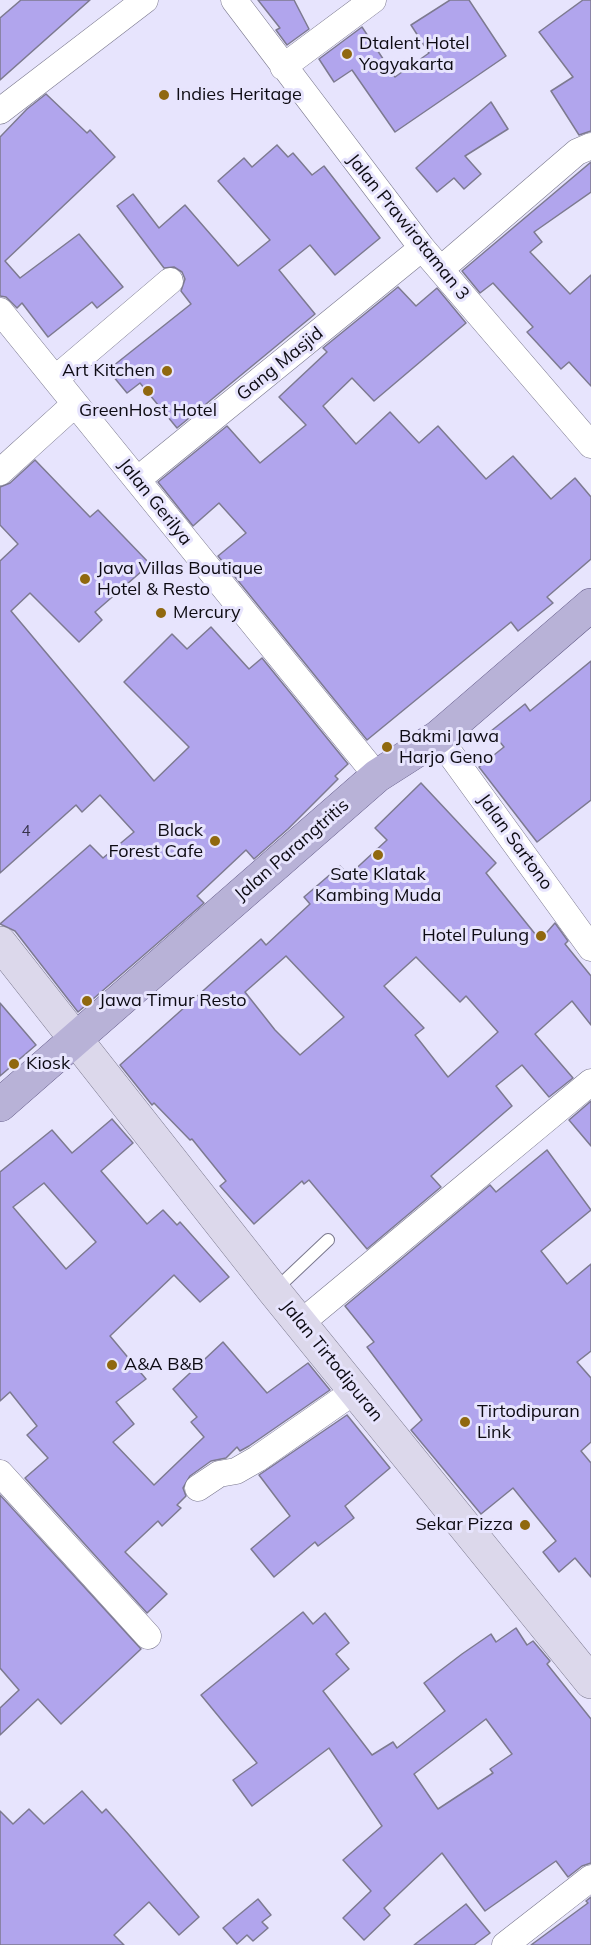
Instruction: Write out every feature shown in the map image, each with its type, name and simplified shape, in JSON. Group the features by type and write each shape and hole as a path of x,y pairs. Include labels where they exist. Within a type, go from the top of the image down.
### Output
{"main road":[{"name":"Jalan Parangtritis","path":"0,1105 377,776 438,737 591,605"}],"street":[{"path":"0,111 145,0"},
{"name":"Jalan Prawirotaman 3","path":"234,0 422,248 591,446"},
{"path":"283,67 373,0"},
{"path":"441,269 577,153 591,146"},
{"name":"Gang Masjid","path":"137,480 422,248"},
{"path":"55,379 170,281"},
{"name":"Jalan Gerilya","path":"0,311 377,776"},
{"path":"0,472 75,404"},
{"name":"Jalan Sartono","path":"438,737 591,948"},
{"name":"Jalan Tirtodipuran","path":"0,943 274,1291 302,1322 591,1682"},
{"path":"302,1322 591,1082"},
{"path":"198,1488 219,1474 236,1471 257,1459 356,1390"},
{"path":"0,1473 148,1636"},
{"path":"505,1945 591,1878"}],"lane":[{"path":"274,1291 328,1240"}],"building":[{"path":"21,0 90,0 0,80 0,18"},
{"path":"258,0 294,0 309,29 287,45 276,30 280,28"},
{"path":"450,0 469,0 506,56 395,132 352,70 334,82 319,59 362,27 395,77 429,53 411,25"},
{"path":"583,0 591,0 591,131 579,135 551,91 573,77 539,32"},
{"path":"46,94 87,133 90,130 115,157 5,261 20,278 79,234 123,287 97,308 92,302 48,337 22,303 17,308 6,297 0,296 0,137 27,109"},
{"path":"491,102 508,129 465,156 481,174 464,189 454,178 437,192 416,168"},
{"path":"277,145 288,157 293,153 312,175 324,166 380,238 335,275 310,245 279,270 315,314 177,428 140,383 127,393 108,370 191,304 181,291 185,279 182,272 174,267 164,268 117,206 133,194 159,228 185,205 238,266 270,240 218,181 244,158 252,167"},
{"path":"591,162 591,192 534,232 542,242 530,252 570,294 591,275 591,386 569,362 561,369 527,332 533,327 493,283 480,293 462,271"},
{"path":"398,287 416,306 437,288 466,323 374,401 352,378 323,406 356,444 390,412 419,443 438,426 486,479 513,456 551,499 575,478 591,497 591,559 547,597 553,603 518,631 511,622 367,740 218,556 246,533 219,503 193,526 158,482 227,426 260,463 306,425 279,397 327,352 323,348"},
{"path":"35,460 90,517 98,510 150,564 95,612 102,620 79,642 30,593 11,611 154,781 189,747 124,682 172,634 187,649 211,627 249,669 262,658 348,764 335,776 338,779 288,829 254,859 246,850 197,896 204,903 78,1012 15,931 0,924 90,845 103,858 134,832 100,795 82,812 76,805 0,873 0,561 18,544 0,525 0,487 10,483"},
{"path":"591,661 591,800 537,842 479,767 504,747 491,731 525,704 530,711"},
{"path":"421,783 496,863 486,873 540,940 555,923 568,941 565,944 591,976 591,1025 572,1001 535,1034 573,1078 549,1097 522,1065 496,1086 512,1106 431,1176 441,1187 367,1249 309,1180 304,1184 302,1181 254,1224 220,1186 226,1181 192,1139 190,1140 154,1103 152,1105 120,1065 261,939 266,945 310,904 304,897 340,866 349,875 387,840 375,828","holes":["286,956 344,1017 300,1055 275,1030 245,992","416,957 460,1002 466,996 498,1032 448,1077 415,1035 424,1028 384,986"]},
{"path":"0,1003 36,1045 0,1076"},
{"path":"591,1101 591,1146 569,1120"},
{"path":"112,1119 133,1143 101,1171 147,1224 163,1210 177,1225 180,1222 229,1277 200,1302 174,1275 110,1336 146,1379 116,1402 134,1424 113,1442 154,1485 204,1437 191,1422 197,1417 173,1389 223,1342 267,1393 308,1363 330,1390 249,1446 240,1451 237,1447 226,1458 211,1461 190,1476 183,1488 186,1496 177,1505 181,1508 162,1526 158,1521 125,1552 167,1594 147,1613 25,1478 48,1458 27,1435 37,1426 10,1392 0,1401 0,1172 52,1130 72,1153","holes":["44,1183 96,1242 66,1269 13,1207"]},
{"path":"547,1150 591,1210 541,1251 567,1284 591,1264 591,1351 577,1362 591,1378 591,1442 581,1451 591,1463 591,1577 575,1558 559,1572 543,1552 556,1541 513,1488 481,1514 411,1430 422,1420 367,1347 374,1342 345,1306 490,1185 496,1192"},
{"path":"347,1415 390,1468 345,1506 354,1518 318,1546 315,1542 274,1577 251,1549 290,1516 259,1475"},
{"path":"0,1495 141,1649 61,1724 38,1699 0,1735 0,1708 19,1690 0,1668"},
{"path":"303,1612 313,1624 325,1613 349,1643 336,1654 349,1669 323,1691 372,1755 393,1742 397,1748 445,1711 424,1683 491,1634 496,1642 516,1628 527,1645 533,1641 550,1661 547,1664 591,1719 591,1863 582,1866 568,1877 556,1861 485,1911 442,1853 384,1908 390,1915 364,1940 343,1918 371,1891 343,1860 382,1826 329,1748 252,1806 233,1780 257,1763 201,1695","holes":["486,1719 512,1754 490,1769 493,1773 438,1809 414,1774"]},
{"path":"82,1791 102,1813 106,1809 199,1917 179,1935 149,1902 114,1935 124,1945 0,1945 0,1811 13,1824 29,1809 44,1824"},
{"path":"591,1897 591,1945 531,1945 588,1903 586,1901"},
{"path":"258,1899 271,1915 262,1922 268,1928 253,1941 247,1935 237,1944 223,1928"},
{"path":"466,1904 490,1933 474,1945 414,1945"}],"place":[{"name":"Dtalent Hotel Yogyakarta","path":"347,54"},
{"name":"Indies Heritage","path":"164,95"},
{"name":"Art Kitchen","path":"167,371"},
{"name":"GreenHost Hotel","path":"148,391"},
{"name":"Java Villas Boutique Hotel & Resto","path":"85,579"},
{"name":"Mercury","path":"161,613"},
{"name":"Bakmi Jawa Harjo Geno","path":"387,747"},
{"name":"Black Forest Cafe","path":"215,841"},
{"name":"Sate Klatak Kambing Muda","path":"378,855"},
{"name":"Hotel Pulung","path":"541,936"},
{"name":"Jawa Timur Resto","path":"87,1001"},
{"name":"Kiosk","path":"14,1064"},
{"name":"A&A B&B","path":"112,1365"},
{"name":"Tirtodipuran Link","path":"465,1422"},
{"name":"Sekar Pizza","path":"525,1525"}]}
